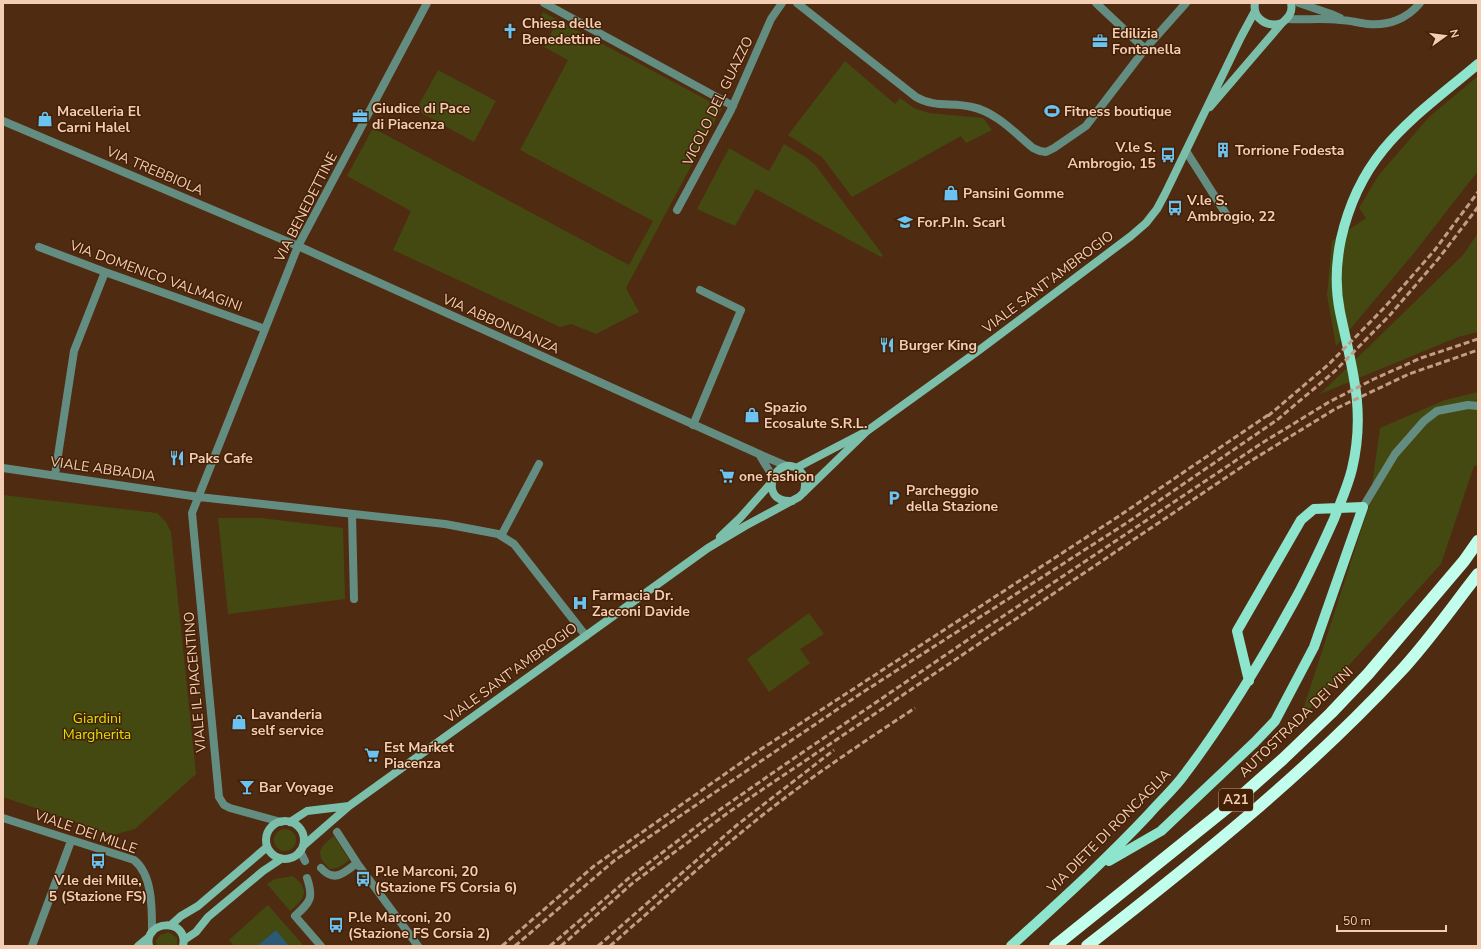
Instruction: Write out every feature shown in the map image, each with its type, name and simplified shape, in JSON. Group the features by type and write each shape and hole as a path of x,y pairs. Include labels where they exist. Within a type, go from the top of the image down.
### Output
{"highway":[{"name":"AUTOSTRADA DEI VINI","path":"1055,946 1238,799 1299,743 1368,674 1464,561 1478,540"},
{"name":"A21","path":"1087,946 1182,871 1257,809 1358,715 1422,647 1478,574"}],"main road":[{"name":"VIALE SANT'AMBROGIO","path":"1202,117 1291,13 1292,3"},
{"name":"VIALE SANT'AMBROGIO","path":"1253,6 1261,20 1266,23 1271,25 1284,21"},
{"name":"VIALE SANT'AMBROGIO","path":"301,848 349,806 708,548 799,497 867,431 978,351 1131,236 1157,209 1186,151 1253,6"},
{"name":"VIA DIETE DI RONCAGLIA","path":"1011,946 1098,867 1183,776 1249,681 1306,579 1340,504 1352,470 1358,428 1357,402 1352,366 1339,309 1336,281 1337,256 1351,205 1358,187 1378,154 1397,132 1478,64"},
{"name":"VIALE SANT'AMBROGIO","path":"708,548 740,518 779,470 792,468 867,431"},
{"path":"792,468 804,476 806,481 804,492"},
{"path":"772,480 773,492 782,500 793,501"},
{"path":"1098,867 1161,831 1255,742 1275,721 1314,647 1363,507 1314,509 1301,520 1236,631 1249,681"},
{"name":"VIALE SANT'AMBROGIO","path":"290,822 307,811 349,806"},
{"path":"184,943 196,932 208,917 263,870 281,859 292,858 301,848 303,834 300,829 290,822 276,823 268,831 266,836 267,847 272,854 281,859"},
{"path":"138,946 160,926 171,925 181,916 198,906 267,847"},
{"path":"171,925 182,933 184,943"},
{"path":"149,946 150,934"}],"street":[{"name":"VIA BENEDETTINE","path":"199,497 298,246 427,3"},
{"path":"544,3 733,106"},
{"name":"VICOLO DEL GUAZZO","path":"677,210 733,106 771,19 782,3"},
{"path":"797,3 924,102 971,107 983,110 996,118 1033,148 1046,152 1086,126 1145,49 1186,3"},
{"path":"1096,3 1145,49"},
{"path":"1299,3 1331,14 1342,20"},
{"path":"1318,3 1331,14"},
{"path":"1284,21 1342,20 1367,24 1391,23 1410,13 1420,3"},
{"name":"VIA TREBBIOLA","path":"3,121 298,246"},
{"path":"1186,151 1226,214"},
{"name":"VIA ABBONDANZA","path":"298,246 693,425 792,468"},
{"name":"VIA DOMENICO VALMAGINI","path":"39,247 265,329"},
{"path":"55,475 74,351 105,272"},
{"path":"693,425 740,310 700,290"},
{"path":"1363,507 1394,454 1424,421 1437,411 1468,405 1478,406"},
{"path":"759,454 772,480"},
{"path":"539,464 501,536 514,544 586,636"},
{"name":"VIALE ABBADIA","path":"3,468 199,497 445,524 498,534 501,536"},
{"name":"VIALE IL PIACENTINO","path":"199,497 192,513 219,797 224,805 230,808 281,822"},
{"path":"352,514 354,599"},
{"name":"VIALE DEI MILLE","path":"3,818 134,860 141,865 146,873 151,900 150,934"},
{"path":"337,832 357,863 418,946"},
{"path":"32,946 71,841"},
{"path":"301,848 306,861"},
{"path":"321,868 326,874 335,876 343,874 357,863"},
{"path":"307,878 311,891 310,900 307,905 295,916 321,946"}],"green space":[{"path":"543,12 722,108 626,288 639,312 596,334 571,324 560,327 393,250 411,211 347,176 373,128 629,265 653,221 520,150 568,60 544,47 553,30 538,22"},
{"path":"845,61 895,104 900,98 914,108 929,113 983,118 992,130 966,143 961,136 852,197 822,157 788,135"},
{"path":"438,70 496,101 474,142 416,110"},
{"path":"1478,76 1478,171 1414,253 1336,346 1327,295 1332,241 1366,218 1359,208 1378,176 1429,117"},
{"path":"784,144 807,158 816,166 883,255 881,257 756,189 735,226 697,209 729,148 769,171"},
{"path":"1478,233 1478,332 1458,337 1320,394 1463,255"},
{"path":"1478,392 1478,465 1474,466 1441,564 1300,719 1369,506 1380,428 1445,400"},
{"name":"Giardini Margherita","path":"3,495 157,513 166,522 171,532 196,774 135,829 113,835 3,797"},
{"path":"218,518 261,518 343,528 345,599 228,614"},
{"path":"809,613 824,634 800,649 810,663 769,692 747,659"},
{"path":"285,829 289,830 295,836 295,844 289,850 285,851 281,850 275,844 274,840 275,836 281,830"},
{"path":"334,836 349,860 338,867 330,869 322,859 320,851"},
{"path":"293,876 302,886 304,894 300,902 290,911 267,884 275,879"},
{"path":"268,905 304,946 289,946 276,930 257,946 234,946 229,940"},
{"path":"169,932 177,938 177,946 157,946 156,941 160,935"}],"water":[{"path":"276,930 289,946 257,946"}],"railway":[{"path":"1268,416 1329,364 1383,309 1434,251 1478,192"},
{"path":"515,946 615,860 860,694 1125,524 1277,420 1335,371 1390,315 1439,258 1478,207"},
{"path":"550,946 629,878 705,820 969,639 1262,443 1329,402 1374,379 1421,358 1478,339"},
{"path":"561,946 634,882 729,812 1249,462 1335,409 1409,374 1478,350"},
{"path":"502,946 594,866 752,755 1119,516 1271,413"},
{"path":"610,946 721,849 778,803 836,761 915,708"},
{"path":"598,946 737,825 834,750"}],"place":[{"name":"Chiesa delle Benedettine","path":"510,31"},
{"name":"Edilizia Fontanella","path":"1100,41"},
{"name":"Fitness boutique","path":"1052,111"},
{"name":"Giudice di Pace di Piacenza","path":"360,116"},
{"name":"Macelleria El Carni Halel","path":"45,119"},
{"name":"Torrione Fodesta","path":"1223,150"},
{"name":"V.le S. Ambrogio, 15","path":"1168,155"},
{"name":"Pansini Gomme","path":"951,193"},
{"name":"V.le S. Ambrogio, 22","path":"1175,208"},
{"name":"For.P.In. Scarl","path":"905,222"},
{"name":"Burger King","path":"887,345"},
{"name":"Spazio Ecosalute S.R.L.","path":"752,415"},
{"name":"Paks Cafe","path":"177,458"},
{"name":"one fashion","path":"727,476"},
{"name":"Parcheggio della Stazione","path":"894,498"},
{"name":"Farmacia Dr. Zacconi Davide","path":"580,603"},
{"name":"Lavanderia self service","path":"239,722"},
{"name":"Est Market Piacenza","path":"372,755"},
{"name":"Bar Voyage","path":"247,787"},
{"name":"V.le dei Mille, 5 (Stazione FS)","path":"98,861"},
{"name":"P.le Marconi, 20 (Stazione FS Corsia 6)","path":"363,879"},
{"name":"P.le Marconi, 20 (Stazione FS Corsia 2)","path":"336,925"}]}
